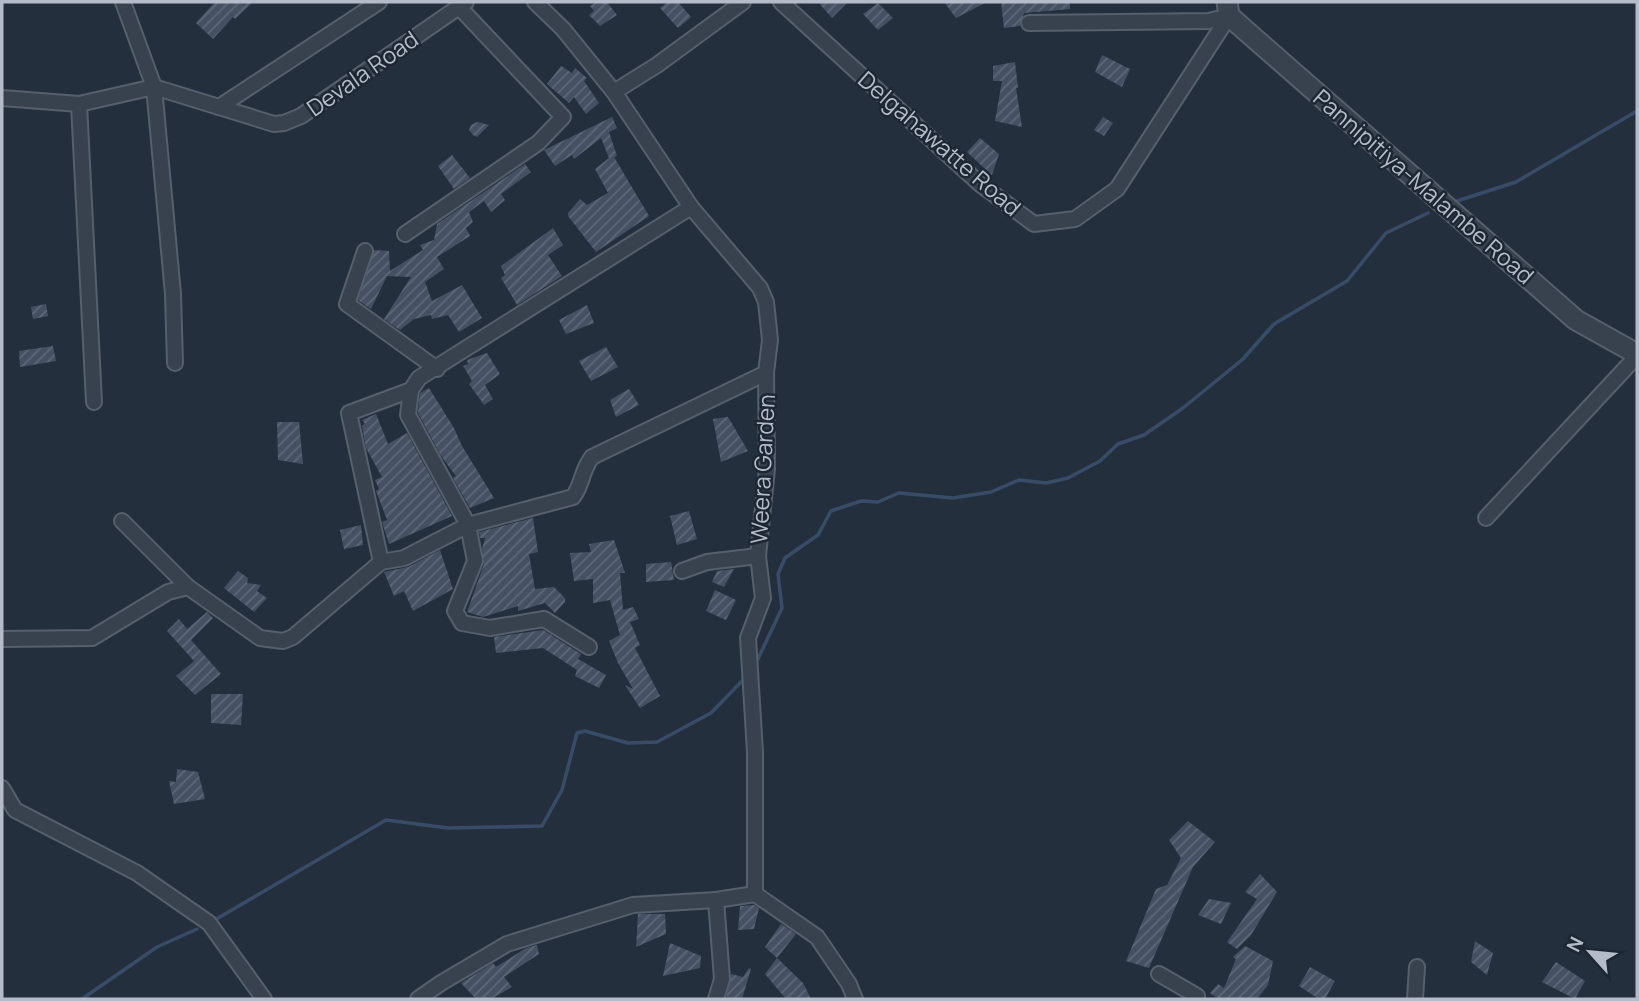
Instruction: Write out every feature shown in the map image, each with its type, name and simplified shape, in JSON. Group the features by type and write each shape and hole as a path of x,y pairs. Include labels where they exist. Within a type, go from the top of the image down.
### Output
{"street":[{"path":"123,2 154,87 173,294 175,363"},
{"path":"219,107 379,2"},
{"name":"Weera Garden","path":"535,2 563,29 614,92 691,207 760,288 766,302 769,340 766,373 767,469 758,556 763,598 748,638 755,752 755,894"},
{"path":"614,92 657,65 743,2"},
{"name":"Delgahawatte Road","path":"781,2 980,184 1034,224 1075,219 1116,189 1228,9"},
{"name":"Devala Road","path":"2,98 79,104 154,87 274,124 284,123 301,116 463,4 564,117 538,143 405,234"},
{"path":"1028,23 1209,21 1228,9"},
{"name":"Pannipitiya-Malambe Road","path":"1228,9 1576,320 1637,355"},
{"path":"79,104 94,402"},
{"path":"589,647 544,619 490,628 462,623 455,611 475,561 468,525 408,415 411,390 419,378 691,207"},
{"path":"365,251 347,304 437,369"},
{"path":"1486,518 1637,355"},
{"path":"121,522 188,587 260,638 283,641 293,637 381,562 404,558 468,525 573,497 580,489 583,469 592,457 766,373"},
{"path":"381,562 349,413 411,390"},
{"path":"682,571 706,562 758,556"},
{"path":"2,639 92,638 168,592 188,587"},
{"path":"2,788 15,810 137,873 209,923 264,999"},
{"path":"418,999 507,944 633,905 716,900 755,894 817,937 849,984 855,999"},
{"path":"716,900 722,979 716,999"},
{"path":"1415,999 1417,967"},
{"path":"1159,974 1197,996 1196,999"}],"building":[{"path":"215,2 253,2 235,19 233,17 213,39 196,23"},
{"path":"597,2 607,2 617,15 600,26 589,15 594,11 590,6"},
{"path":"668,2 678,2 691,17 678,28 660,8"},
{"path":"818,2 848,2 832,18"},
{"path":"944,2 987,2 956,18"},
{"path":"1001,2 1070,2 1070,9 1024,13 1020,26 1004,28"},
{"path":"878,3 893,18 878,30 863,14"},
{"path":"1102,55 1130,69 1122,87 1095,72"},
{"path":"1015,62 1022,127 995,121 1002,81 993,81 993,66"},
{"path":"561,66 572,73 575,68 587,78 584,81 599,103 586,114 574,97 569,103 547,84"},
{"path":"612,117 617,128 609,132 617,156 614,157 649,216 596,252 568,213 580,199 587,205 608,193 595,169 609,158 601,138 574,159 572,155 555,166 544,150"},
{"path":"1103,117 1113,123 1104,136 1094,130"},
{"path":"477,122 489,125 477,137 469,130 471,125"},
{"path":"980,138 999,154 992,175 985,172 967,152"},
{"path":"452,155 470,178 454,189 438,166"},
{"path":"525,164 531,172 501,194 505,200 491,212 484,201 469,212 473,222 466,228 470,236 437,257 444,269 425,282 432,301 462,285 482,318 459,332 448,315 432,319 431,315 414,319 400,330 384,319 411,277 387,276 371,309 358,300 374,250 389,251 390,271 423,250 420,245 434,240 437,224"},
{"path":"553,228 563,245 548,255 562,276 517,305 501,278 505,275 501,266"},
{"path":"46,304 48,316 33,319 31,307"},
{"path":"587,305 594,323 566,334 559,320"},
{"path":"53,346 56,361 20,367 19,351"},
{"path":"606,347 618,367 591,381 579,361"},
{"path":"487,353 500,374 485,385 493,399 484,405 469,384 472,381 463,366 468,364 467,360"},
{"path":"429,388 494,498 470,508 453,478 456,476 441,456 418,413 420,393"},
{"path":"629,389 639,405 616,417 610,400"},
{"path":"376,414 388,444 407,433 452,516 389,544 382,522 387,520 376,491 379,489 375,480 382,477 366,448 362,426 365,424 362,420"},
{"path":"728,417 748,451 721,462 713,419"},
{"path":"277,422 299,422 303,464 278,460"},
{"path":"689,511 697,539 677,545 670,516"},
{"path":"533,518 538,552 529,554 535,589 554,587 565,598 565,602 555,613 545,603 518,611 518,606 483,617 467,612 484,564 482,549 485,538 480,538 479,532"},
{"path":"361,525 363,545 344,549 340,530"},
{"path":"614,540 625,573 620,573 623,610 633,607 639,619 630,622 640,645 635,648 660,696 640,708 625,685 633,689 609,641 620,635 610,600 593,603 593,579 574,581 570,553 591,552 589,544"},
{"path":"440,550 453,589 413,611 404,591 394,596 384,572 408,567"},
{"path":"671,562 674,580 646,582 646,564"},
{"path":"734,569 724,587 712,582 717,571"},
{"path":"238,571 248,578 247,583 261,585 257,591 267,598 254,612 224,588"},
{"path":"715,590 736,600 726,620 706,611"},
{"path":"207,612 213,618 191,640 221,674 195,695 176,676 194,661 167,631 179,619 187,629"},
{"path":"543,630 581,654 578,659 606,675 599,688 575,676 577,670 543,648 496,653 494,637"},
{"path":"211,694 243,694 241,725 211,723"},
{"path":"177,769 198,772 205,799 174,804 169,781 176,782"},
{"path":"1188,821 1215,842 1193,867 1149,968 1126,961 1156,889 1167,885 1181,858 1169,840"},
{"path":"1260,874 1277,892 1251,935 1237,949 1227,942 1257,899 1245,892"},
{"path":"1209,899 1231,903 1221,924 1198,915"},
{"path":"754,905 759,908 754,929 738,930 740,906"},
{"path":"638,914 665,914 666,934 636,947"},
{"path":"781,924 796,934 777,958 765,947"},
{"path":"1475,941 1493,953 1487,975 1471,962"},
{"path":"670,943 701,956 700,968 663,976"},
{"path":"537,945 539,954 504,977 512,987 491,999 476,999 461,983 493,963 496,967 526,948"},
{"path":"1245,946 1273,961 1268,985 1257,999 1219,999 1210,993 1218,984 1224,988 1236,959 1233,957"},
{"path":"777,958 803,983 811,999 786,999 765,974"},
{"path":"1556,962 1585,981 1575,999 1542,982"},
{"path":"1310,967 1335,981 1325,999 1319,999 1299,986"},
{"path":"749,968 751,969 742,999 726,999 731,974 743,977"}],"waterway":[{"path":"1457,201 1516,182 1637,111"},
{"path":"757,661 782,608 778,574 785,558 818,535 831,511 861,501 878,502 899,493 953,498 991,492 1019,480 1046,483 1068,478 1100,461 1118,444 1144,435 1183,408 1243,359 1274,324 1347,281 1386,233 1428,213"},
{"path":"213,921 386,820 448,828 542,826 562,790 577,733 585,731 628,743 657,742 711,713 745,678"},
{"path":"82,999 157,947 197,929"}]}
